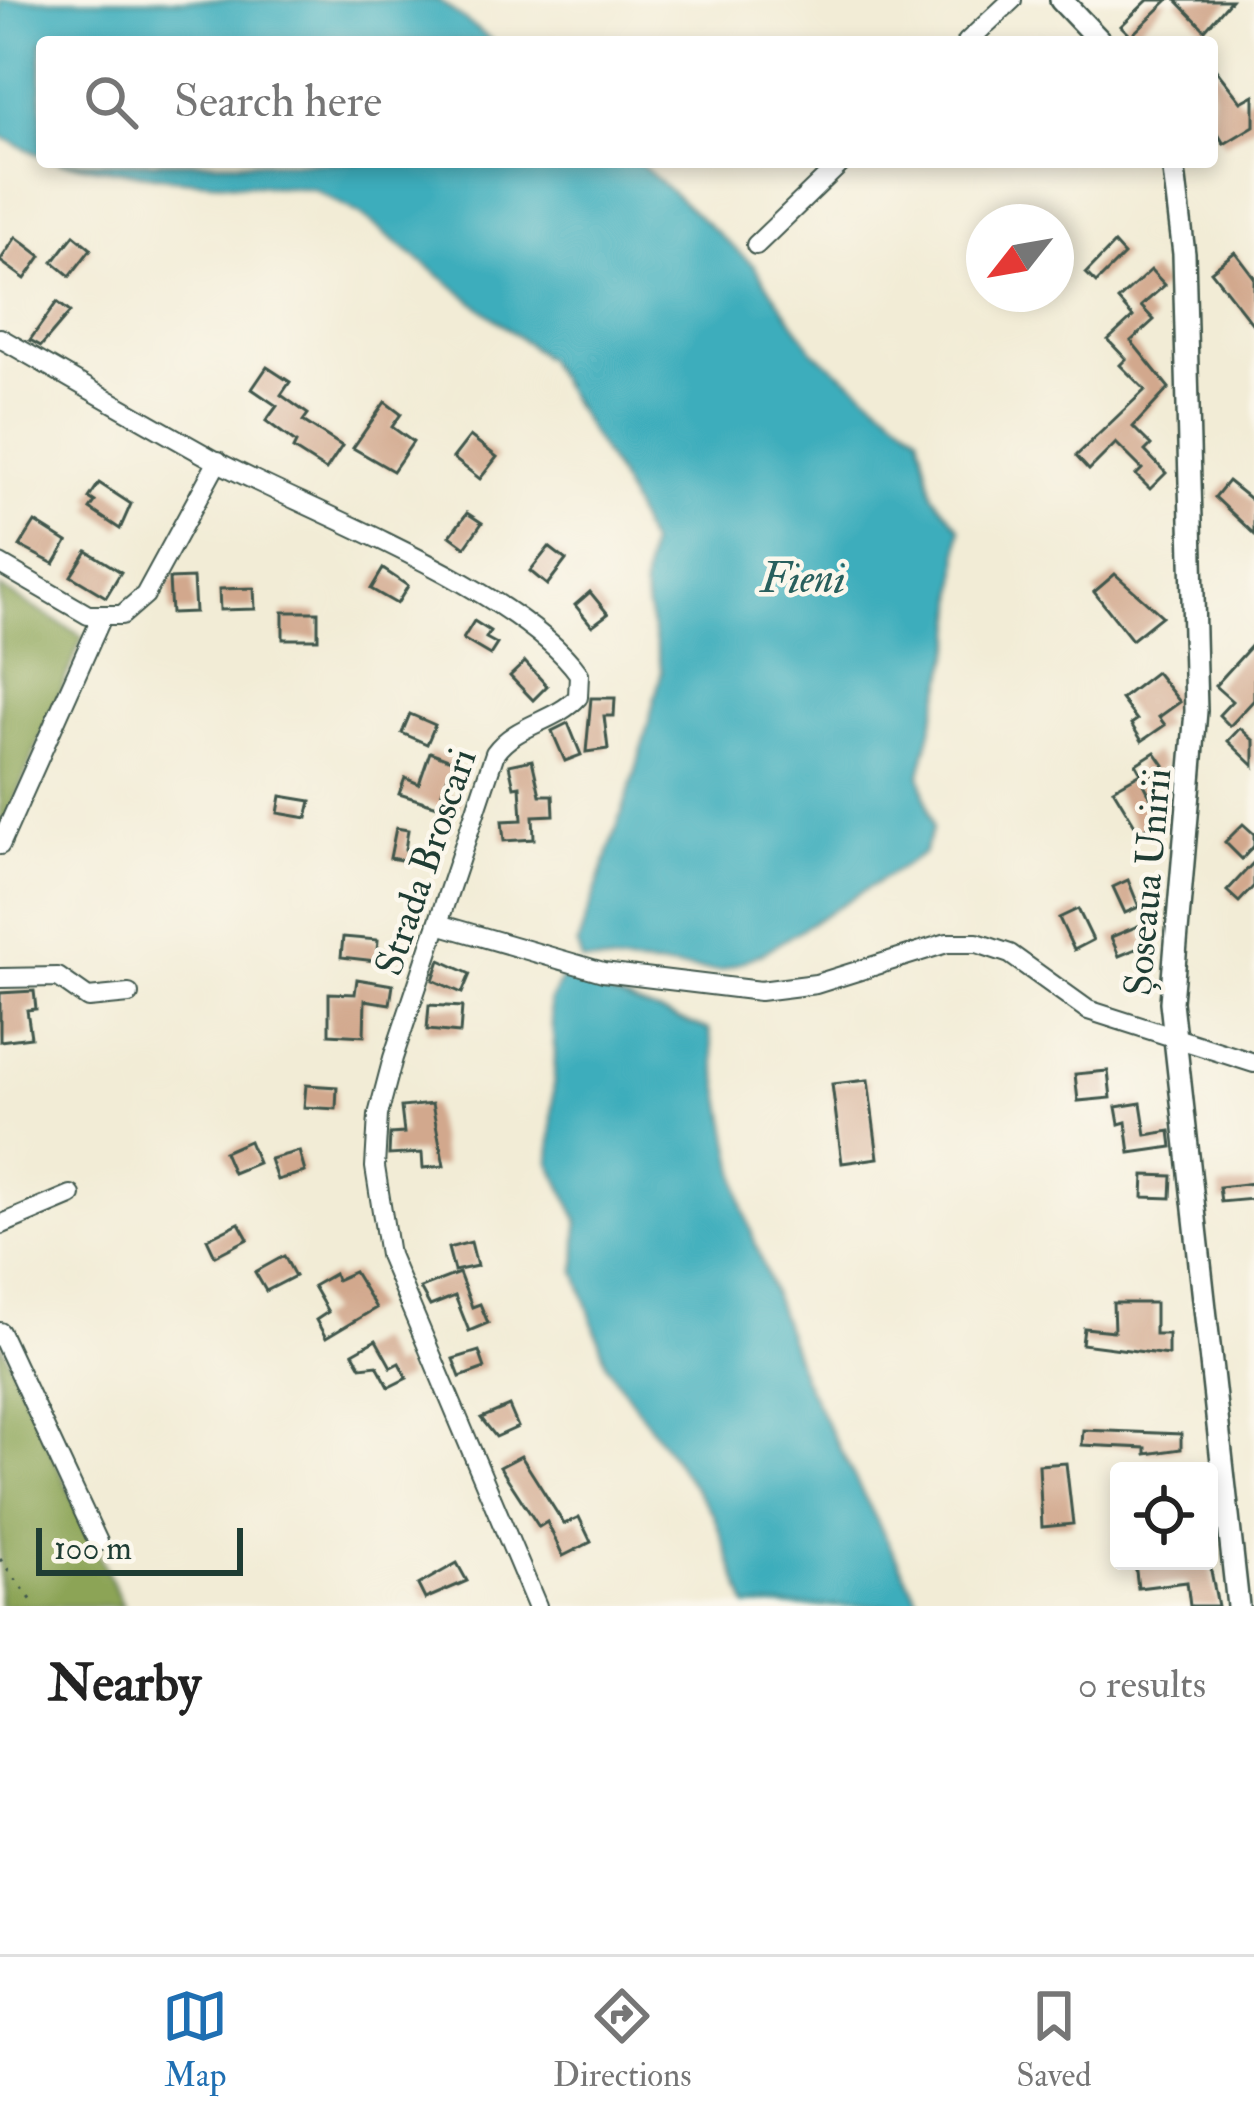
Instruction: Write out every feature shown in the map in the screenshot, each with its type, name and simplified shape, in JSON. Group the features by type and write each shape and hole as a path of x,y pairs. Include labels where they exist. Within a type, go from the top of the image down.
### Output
{"main road":[{"path":"1060,0 1095,36"},
{"name":"Șoseaua Unirii","path":"1174,168 1184,254 1196,711 1191,807 1172,970 1174,1039 1238,1606"}],"street":[{"path":"973,36 1012,0"},
{"path":"756,245 836,168"},
{"name":"Strada Broscari","path":"0,338 218,461 508,612 548,641 579,674 578,697 571,705 517,732 495,753 378,1115 378,1214 388,1255 537,1606"},
{"path":"0,845 101,619 138,604 218,461"},
{"path":"0,564 101,619"},
{"path":"438,924 566,964 760,991 816,984 947,943 977,944 1010,954 1088,1010 1254,1063"},
{"path":"0,978 58,977 88,998 129,994"},
{"path":"0,1225 70,1195"},
{"path":"0,1332 98,1542"}],"path":[{"path":"0,1558 36,1606"}],"green space":[{"path":"0,588 83,637 0,835"},
{"path":"0,1341 123,1606 0,1606"}],"water":[{"path":"0,0 438,0 486,36 36,36 36,153 0,136"},
{"name":"Fieni","path":"100,168 645,168 754,266 814,352 919,434 933,495 960,528 954,639 920,774 933,828 923,854 763,953 720,971 582,961 577,945 635,774 662,671 643,587 649,545 621,482 545,358 362,215 313,189 183,180"},
{"path":"562,978 709,1030 743,1208 803,1378 921,1606 747,1606 713,1514 607,1366 576,1271 578,1220 550,1163 555,1053 549,1002"}],"building":[{"path":"1148,0 1168,0 1131,36 1121,26"},
{"path":"1176,0 1231,0 1205,30"},
{"path":"1218,73 1241,102 1254,95 1254,126 1224,144 1218,134"},
{"path":"74,235 91,249 70,276 53,262"},
{"path":"16,237 41,256 25,279 0,261"},
{"path":"1114,244 1124,255 1096,283 1086,273"},
{"path":"1235,252 1254,277 1254,326 1211,271"},
{"path":"1151,270 1165,285 1141,306 1154,320 1131,341 1169,388 1133,427 1151,445 1145,451 1166,473 1150,489 1136,475 1142,469 1116,443 1089,470 1076,456 1145,390 1120,365 1126,359 1108,340 1133,317 1118,300"},
{"path":"57,302 70,312 41,346 30,340"},
{"path":"267,367 290,382 281,395 308,414 303,421 342,446 326,470 293,449 296,443 266,421 277,406 252,389"},
{"path":"385,402 401,414 392,427 413,442 393,471 353,448"},
{"path":"470,436 497,457 480,479 453,458"},
{"path":"1228,481 1254,502 1254,534 1215,497"},
{"path":"99,483 131,504 120,529 90,509 95,502 89,498"},
{"path":"467,513 482,523 465,547 450,536"},
{"path":"35,522 67,542 54,564 20,546"},
{"path":"549,547 566,560 547,585 530,571"},
{"path":"87,551 121,572 106,597 71,576"},
{"path":"383,569 408,586 397,604 371,589"},
{"path":"1115,574 1162,616 1132,640 1094,592"},
{"path":"193,578 195,612 171,613 169,579"},
{"path":"254,588 255,609 220,610 219,589"},
{"path":"590,592 608,614 592,626 575,605"},
{"path":"283,612 318,612 318,639 283,639"},
{"path":"474,621 490,631 486,638 497,644 490,655 463,639"},
{"path":"1254,643 1254,700 1230,726 1219,715 1232,701 1215,686"},
{"path":"525,662 547,686 533,700 510,676"},
{"path":"1156,672 1180,702 1159,717 1165,725 1142,741 1131,724 1137,720 1121,699"},
{"path":"591,698 615,698 614,716 604,716 608,749 586,752"},
{"path":"410,714 435,725 427,744 402,733"},
{"path":"568,723 581,755 565,761 552,731"},
{"path":"1240,728 1254,741 1254,766 1228,741"},
{"path":"430,752 454,761 442,792 461,798 457,812 399,794 405,778 419,784"},
{"path":"1155,752 1164,765 1144,784 1162,819 1139,832 1113,789 1141,773 1136,764"},
{"path":"532,760 540,795 553,795 554,815 533,816 534,839 504,841 502,821 522,820 520,786 514,787 509,765"},
{"path":"281,796 311,801 307,818 278,813"},
{"path":"1243,824 1254,834 1254,846 1242,859 1225,842"},
{"path":"396,828 408,830 405,850 424,853 422,864 390,858"},
{"path":"1254,862 1254,886 1239,902 1227,891"},
{"path":"1128,880 1139,907 1125,913 1113,887"},
{"path":"1078,909 1093,940 1074,950 1059,918"},
{"path":"1138,926 1146,945 1119,956 1111,937"},
{"path":"343,937 378,940 376,961 341,957"},
{"path":"440,960 470,974 462,993 433,980"},
{"path":"357,979 393,985 390,1004 365,1000 364,1036 329,1034 329,993 355,994"},
{"path":"34,991 36,1009 27,1010 31,1037 0,1041 0,993"},
{"path":"429,1005 462,1007 460,1033 427,1030"},
{"path":"1108,1071 1111,1098 1078,1101 1075,1074"},
{"path":"868,1080 878,1158 842,1163 832,1084"},
{"path":"306,1085 337,1087 336,1109 304,1107"},
{"path":"1141,1103 1146,1135 1170,1131 1172,1147 1130,1153 1126,1122 1119,1124 1116,1107"},
{"path":"432,1104 444,1166 423,1168 422,1153 389,1155 390,1134 404,1133 401,1107"},
{"path":"249,1141 258,1163 233,1173 224,1152"},
{"path":"299,1151 305,1172 277,1180 270,1159"},
{"path":"1144,1175 1172,1176 1171,1198 1143,1197"},
{"path":"1254,1183 1254,1199 1221,1202 1219,1187"},
{"path":"239,1223 248,1239 215,1256 207,1239"},
{"path":"471,1242 477,1266 454,1271 448,1248"},
{"path":"284,1256 295,1276 266,1291 255,1272"},
{"path":"354,1272 376,1308 326,1338 316,1320 328,1312 313,1286 334,1274 336,1280"},
{"path":"459,1273 472,1307 480,1304 488,1323 469,1331 455,1296 430,1306 420,1288"},
{"path":"1113,1303 1155,1303 1155,1334 1168,1334 1168,1355 1082,1344 1084,1328 1114,1331"},
{"path":"376,1340 391,1367 399,1363 407,1378 389,1387 377,1365 361,1367 353,1353"},
{"path":"479,1351 485,1368 460,1377 453,1359"},
{"path":"509,1406 518,1427 496,1437 481,1418"},
{"path":"1083,1430 1181,1434 1181,1449 1146,1454 1146,1448 1082,1445"},
{"path":"521,1456 564,1524 579,1517 591,1542 563,1556 547,1522 539,1527 500,1467"},
{"path":"1066,1463 1073,1524 1042,1527 1039,1465"},
{"path":"457,1563 467,1581 425,1599 418,1585"},
{"path":"1136,1570 1211,1570 1218,1606 1190,1606 1187,1582 1138,1588"}]}
